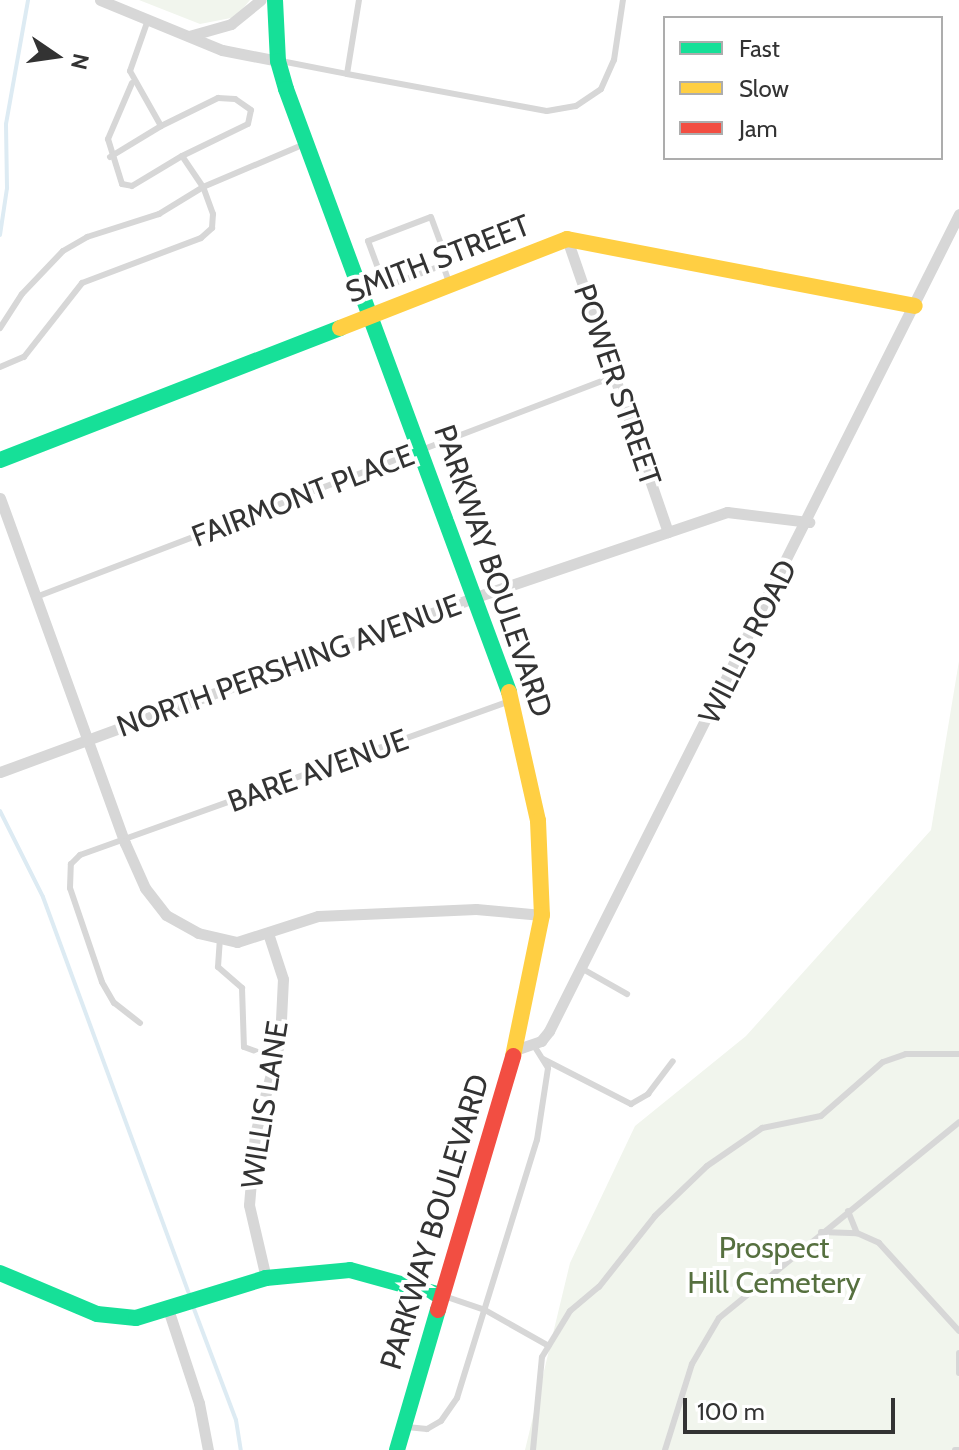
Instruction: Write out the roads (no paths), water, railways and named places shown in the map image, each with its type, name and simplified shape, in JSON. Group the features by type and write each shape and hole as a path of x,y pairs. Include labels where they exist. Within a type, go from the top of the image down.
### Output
{"street":[{"path":"100,0 222,50 278,61"},
{"path":"189,36 231,24 261,0"},
{"name":"PARKWAY BOULEVARD","path":"275,0 278,61 305,144 424,450 512,700 538,821 542,915 515,1050 397,1450"},
{"name":"WILLIS ROAD","path":"533,1044 549,1031 809,522 959,214"},
{"name":"SMITH STREET","path":"0,460 567,239 915,306"},
{"name":"POWER STREET","path":"567,239 668,532"},
{"path":"0,498 125,843 145,888 166,915 198,933 237,942 318,916 476,909 542,915"},
{"name":"NORTH PERSHING AVENUE","path":"2,772 476,597 727,512 809,522"},
{"name":"WILLIS LANE","path":"266,1278 249,1205 255,1134 275,1058 283,979 268,933"},
{"path":"515,1050 533,1044"},
{"path":"0,1273 97,1314 136,1318 169,1312 266,1278 350,1270 441,1295"},
{"path":"169,1312 199,1403 208,1450"}],"lane":[{"path":"347,74 359,0"},
{"path":"278,61 547,111 576,106 601,89 614,60 623,0"},
{"path":"110,157 161,126 218,98 235,99 251,110 248,124 182,156 132,186 122,184 110,157 110,131 132,83 133,57 148,20"},
{"path":"132,83 161,126"},
{"path":"0,328 22,294 63,251 87,237 159,214 203,187 305,144"},
{"path":"0,367 24,357 82,283 208,233 214,222 203,187 182,156"},
{"path":"431,217 448,263 443,265 385,287 368,241 431,217"},
{"path":"348,255 370,246"},
{"path":"443,265 451,285"},
{"path":"361,288 383,281"},
{"path":"396,283 403,303"},
{"name":"FAIRMONT PLACE","path":"36,597 615,376"},
{"name":"BARE AVENUE","path":"140,1023 114,1003 102,982 70,888 71,864 80,855 125,843 512,700"},
{"path":"220,938 218,967 242,988 244,1047 275,1058"},
{"path":"581,968 627,994"},
{"path":"404,1427 427,1429 441,1421 457,1398 537,1140 548,1082 543,1059 533,1044"},
{"path":"533,1450 542,1357 570,1311 599,1287 655,1216 707,1166 762,1128 821,1116 883,1062 906,1054 959,1054"},
{"path":"543,1059 631,1104 648,1094 673,1061"},
{"path":"669,1448 692,1364 719,1318 959,1122"},
{"path":"848,1211 857,1233"},
{"path":"821,1232 857,1233 879,1243 959,1331"},
{"path":"441,1295 485,1310 549,1346"},
{"path":"959,1353 959,1373"}],"waterway":[{"path":"0,235 7,188 6,124 28,0"},
{"path":"0,811 43,897 191,1300"},
{"path":"194,1309 236,1420 241,1450"}],"park label":[{"name":"Prospect Hill Cemetery","path":"774,1265"}]}
